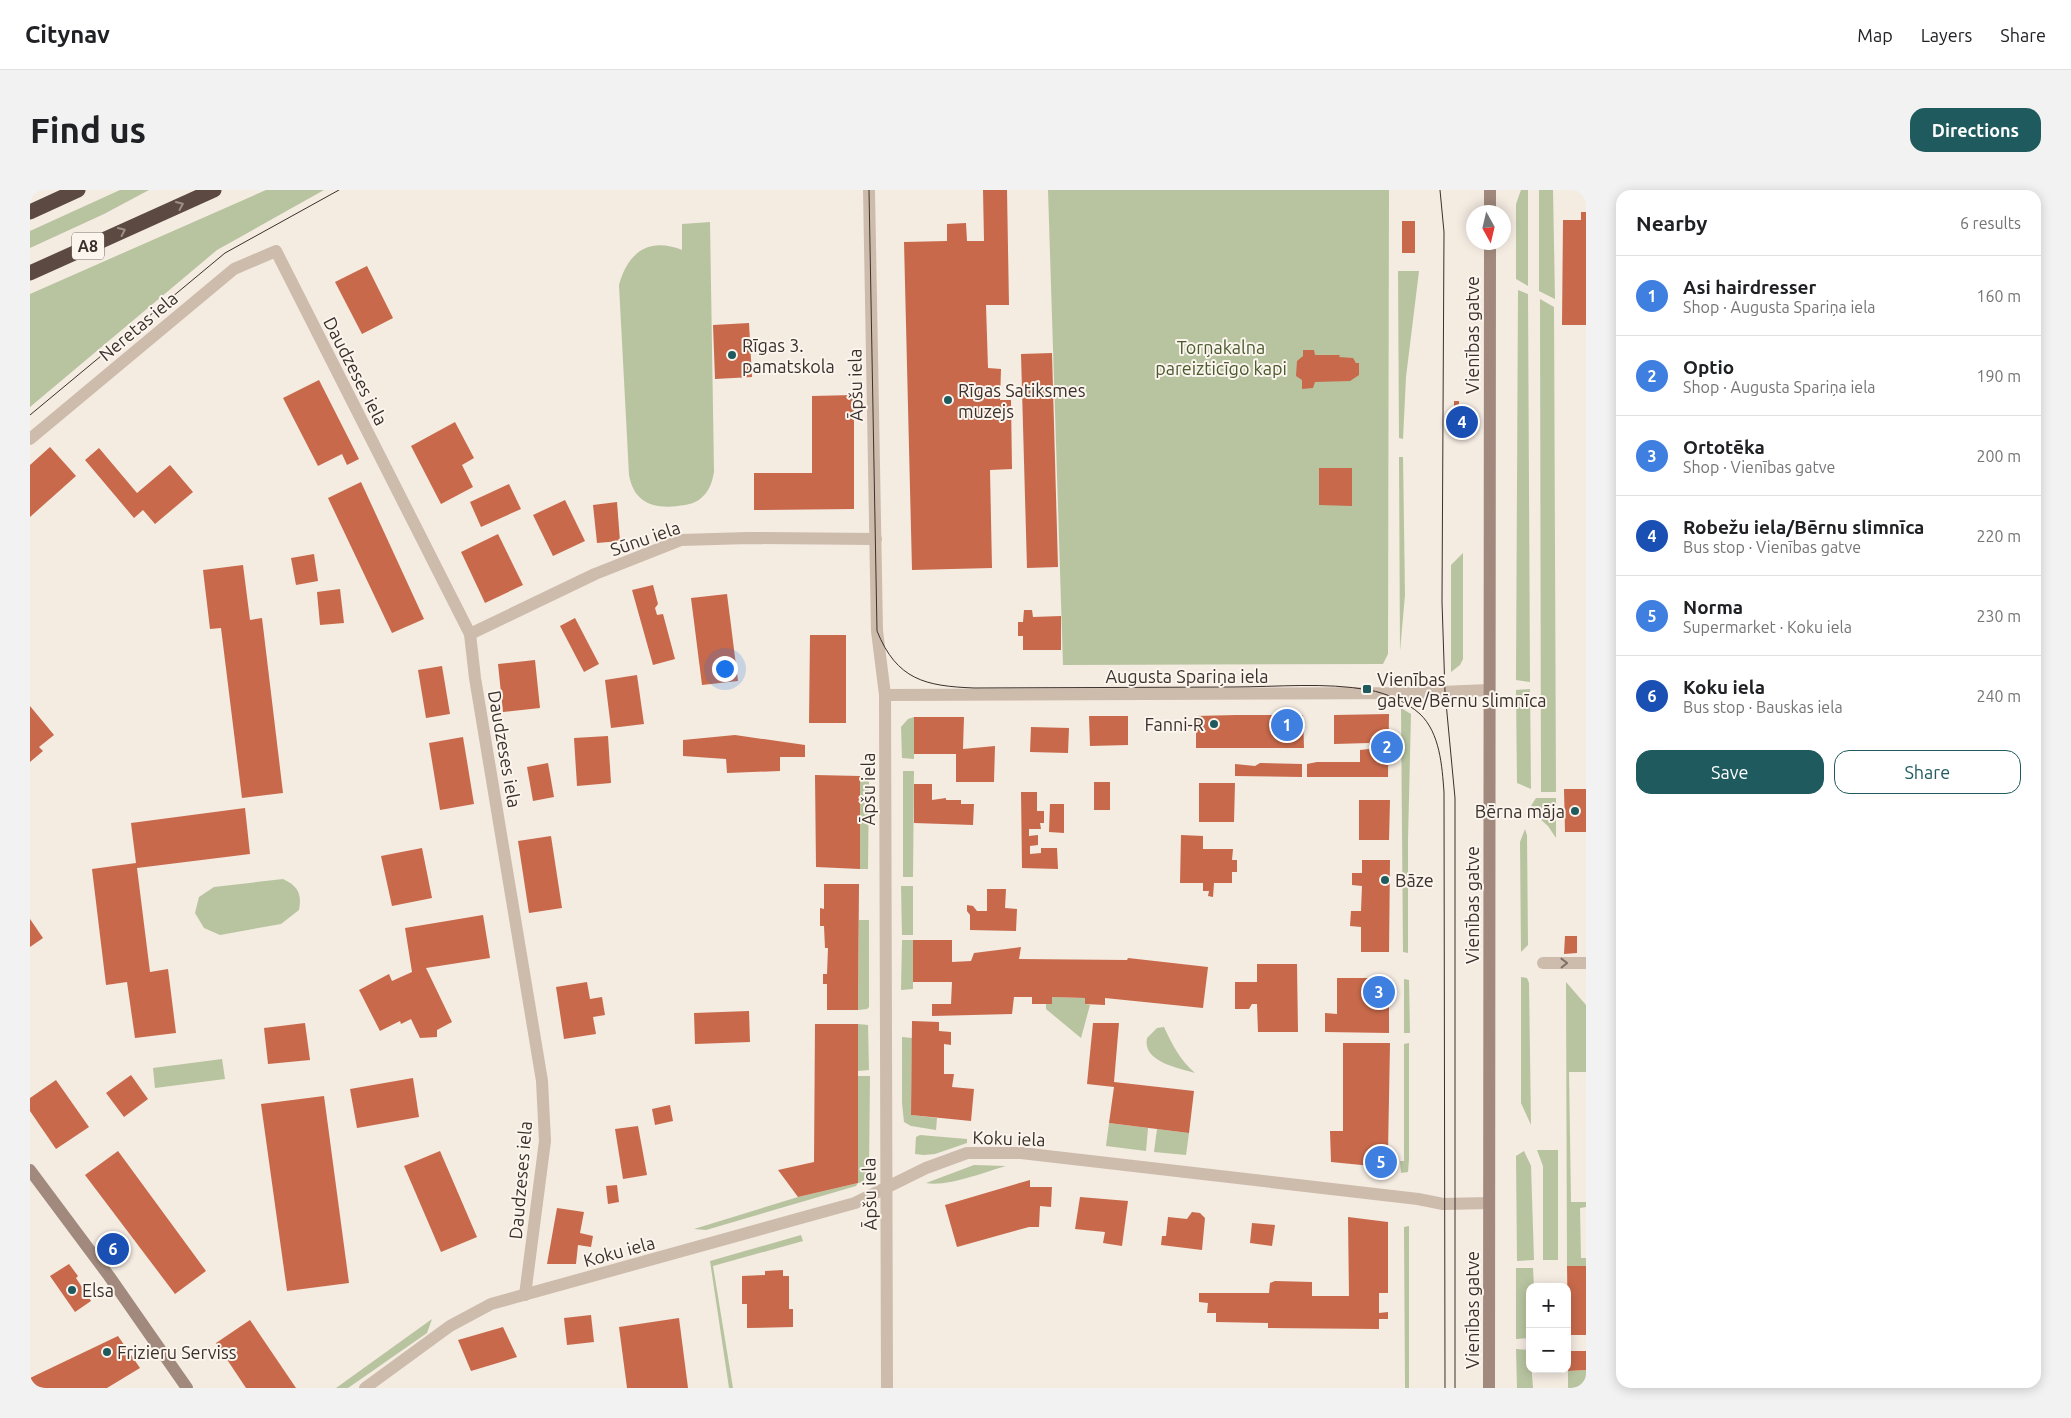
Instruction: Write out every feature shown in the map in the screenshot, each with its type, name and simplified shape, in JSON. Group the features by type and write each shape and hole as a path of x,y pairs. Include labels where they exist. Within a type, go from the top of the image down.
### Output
{"highway":[{"path":"30,212 78,190"},
{"name":"A8","path":"30,273 214,190"}],"main road":[{"path":"1490,190 1490,205"},
{"name":"Vienības gatve","path":"1490,250 1490,1388"},
{"path":"30,1170 109,1276 187,1388"}],"street":[{"name":"Āpšu iela","path":"869,190 877,630 885,695 887,1388"},
{"name":"Neretas iela","path":"30,439 234,269 276,251"},
{"name":"Daudzeses iela","path":"276,251 470,634 475,678 542,1081 546,1142 525,1295"},
{"name":"Sūnu iela","path":"470,634 595,574 681,540 748,538 876,539"},
{"name":"Augusta Spariņa iela","path":"885,695 1418,693 1490,690"},
{"path":"1543,964 1586,963"},
{"name":"Koku iela","path":"365,1388 450,1326 491,1304 855,1203 926,1168 967,1153 1021,1153 1418,1199 1443,1204 1490,1202"}],"green space":[{"path":"120,190 149,190 104,214 30,248 30,231"},
{"path":"266,190 324,190 217,250 30,407 30,294"},
{"name":"Torņakalna pareizticīgo kapi","path":"1048,190 1389,190 1388,654 1383,664 1063,665"},
{"path":"1521,190 1528,190 1528,286 1516,279 1516,204"},
{"path":"1539,190 1553,190 1555,299 1539,291"},
{"path":"710,222 714,472 708,490 698,501 681,506 652,505 635,492 629,475 619,285 628,264 642,250 660,245 682,250 682,224"},
{"path":"1398,271 1419,271 1406,377 1403,439 1399,438"},
{"path":"1518,290 1528,294 1530,682 1516,680"},
{"path":"1540,299 1554,307 1556,792 1541,792"},
{"path":"1399,457 1403,457 1405,595 1400,651"},
{"path":"1463,553 1463,659 1460,665 1451,672 1451,565"},
{"path":"1530,689 1531,789 1517,783 1516,690"},
{"path":"1401,708 1411,714 1408,953 1403,952"},
{"path":"914,717 914,759 902,758 901,727 908,719"},
{"path":"903,771 914,771 913,877 903,877"},
{"path":"860,776 869,776 868,869 860,869"},
{"path":"1536,798 1556,798 1556,838 1548,826 1529,809"},
{"path":"1525,829 1527,835 1528,945 1521,952 1520,842"},
{"path":"283,879 298,891 300,904 299,910 281,924 220,935 204,928 195,913 199,897 214,887"},
{"path":"901,886 913,886 913,935 902,935"},
{"path":"859,920 869,920 869,1007 858,1010"},
{"path":"902,940 913,940 913,989 901,990"},
{"path":"1521,977 1527,978 1529,983 1531,1125 1521,1103"},
{"path":"1404,979 1409,980 1410,1033 1404,1033"},
{"path":"1566,982 1586,1005 1586,1072 1569,1072 1571,1202 1586,1202 1586,1207 1580,1208 1581,1258 1586,1258 1586,1266 1567,1266"},
{"path":"1052,997 1085,998 1085,1004 1090,1005 1081,1038 1046,1009 1046,1004 1052,1004"},
{"path":"858,1024 868,1025 869,1070 858,1071"},
{"path":"1164,1027 1177,1052 1195,1073 1163,1063 1150,1053 1147,1046 1147,1038 1157,1028"},
{"path":"902,1037 912,1038 911,1115 937,1118 936,1130 911,1126 904,1122 902,1103"},
{"path":"1409,1043 1409,1159 1408,1172 1401,1173 1400,1161 1404,1161 1404,1044"},
{"path":"222,1059 225,1079 155,1088 153,1068"},
{"path":"858,1076 870,1076 869,1167 863,1182 858,1183"},
{"path":"1109,1123 1148,1128 1146,1151 1106,1146"},
{"path":"1157,1129 1189,1133 1186,1155 1154,1152"},
{"path":"920,1135 967,1139 967,1143 935,1154 915,1154 916,1137"},
{"path":"1537,1150 1558,1150 1558,1260 1543,1260 1543,1166"},
{"path":"1524,1151 1531,1166 1534,1260 1517,1261 1516,1156"},
{"path":"974,1165 1006,1166 955,1181 935,1184 926,1183"},
{"path":"858,1183 856,1186 706,1230 694,1229 798,1197"},
{"path":"1409,1226 1409,1388 1405,1388 1404,1227"},
{"path":"801,1235 803,1241 713,1266 733,1388 729,1388 710,1261"},
{"path":"1516,1268 1533,1268 1534,1283 1526,1283 1526,1338 1516,1339"},
{"path":"432,1319 427,1333 348,1388 336,1388"},
{"path":"1516,1349 1526,1350 1526,1373 1532,1373 1533,1388 1517,1388"},
{"path":"1586,1370 1586,1388 1568,1388 1568,1373 1571,1373 1571,1371"}],"building":[{"path":"983,190 1007,190 1009,305 986,305 988,368 1001,369 1000,400 1011,400 1012,469 990,470 992,568 912,570 904,242 947,241 947,224 966,223 967,241 984,241"},
{"path":"1581,212 1586,212 1586,325 1562,325 1563,220 1581,220"},
{"path":"1402,221 1415,221 1415,253 1402,253"},
{"path":"367,266 393,318 362,334 335,282"},
{"path":"749,323 752,377 715,379 713,325"},
{"path":"1303,350 1314,350 1315,355 1340,355 1339,357 1353,358 1356,363 1359,363 1359,375 1350,381 1315,382 1313,388 1302,389 1302,380 1296,376 1297,361 1303,356"},
{"path":"1052,353 1058,567 1027,568 1021,354"},
{"path":"319,380 359,459 347,465 342,454 318,466 283,398"},
{"path":"854,395 854,509 754,510 754,473 812,473 812,396"},
{"path":"1454,401 1459,401 1459,415 1454,415"},
{"path":"455,422 474,458 462,465 473,487 441,504 411,446"},
{"path":"50,447 76,476 30,517 30,465"},
{"path":"99,448 137,493 170,465 193,492 155,524 143,510 134,518 85,460"},
{"path":"1319,468 1352,468 1352,506 1319,505"},
{"path":"361,482 424,619 392,633 328,498"},
{"path":"509,484 521,509 481,527 470,502"},
{"path":"565,500 585,541 553,556 533,515"},
{"path":"617,502 620,541 597,543 593,505"},
{"path":"498,534 523,585 485,603 461,552"},
{"path":"314,554 318,581 296,585 291,558"},
{"path":"243,565 250,620 262,618 283,793 242,798 221,628 210,629 203,570"},
{"path":"653,585 658,604 655,608 657,615 663,614 675,659 653,665 632,590"},
{"path":"340,589 344,623 320,625 317,592"},
{"path":"727,594 738,681 702,685 691,598"},
{"path":"1024,610 1032,610 1033,617 1061,616 1061,650 1023,650 1023,636 1018,636 1018,622 1023,622"},
{"path":"575,618 599,664 584,672 560,626"},
{"path":"810,635 846,635 846,723 809,723"},
{"path":"535,660 540,708 503,712 498,664"},
{"path":"442,666 450,714 426,718 418,670"},
{"path":"637,675 644,724 611,728 605,680"},
{"path":"30,706 54,735 39,747 43,751 30,762"},
{"path":"1389,714 1388,777 1307,777 1307,764 1317,762 1360,762 1360,750 1369,749 1369,743 1334,744 1334,715"},
{"path":"1303,715 1304,748 1196,748 1196,716"},
{"path":"1089,716 1128,716 1128,745 1090,746"},
{"path":"914,717 964,717 963,749 995,746 994,782 956,782 956,754 914,754"},
{"path":"1031,727 1069,728 1068,753 1030,752"},
{"path":"735,735 805,745 805,757 780,757 780,771 727,773 726,759 683,756 683,740"},
{"path":"608,736 611,783 577,786 574,738"},
{"path":"463,737 474,804 440,810 429,743"},
{"path":"548,763 554,797 533,801 527,767"},
{"path":"1260,763 1302,764 1302,777 1235,776 1235,764 1255,766"},
{"path":"815,775 860,776 860,869 816,867"},
{"path":"1094,782 1110,782 1110,810 1094,810"},
{"path":"1199,783 1235,783 1234,822 1199,822"},
{"path":"914,784 932,784 932,800 946,798 946,800 961,800 961,804 974,804 973,825 914,823"},
{"name":"Bērna māja","path":"1564,789 1586,789 1586,832 1565,832"},
{"path":"1021,792 1037,792 1037,811 1044,811 1044,823 1040,823 1041,829 1029,829 1029,836 1038,835 1038,845 1030,846 1030,854 1041,853 1041,848 1057,848 1058,869 1022,868"},
{"path":"1359,800 1390,800 1389,840 1359,840"},
{"path":"1050,804 1064,804 1064,833 1049,832"},
{"path":"245,808 250,854 137,868 150,972 168,969 176,1033 135,1038 127,982 106,985 92,869 136,863 131,823"},
{"path":"1181,835 1203,836 1203,849 1233,849 1232,860 1237,860 1237,872 1232,872 1232,883 1214,883 1213,897 1208,896 1209,891 1203,891 1203,883 1180,883"},
{"path":"551,836 562,908 529,913 518,841"},
{"path":"422,848 432,898 392,906 381,856"},
{"path":"1362,860 1390,860 1389,952 1361,952 1361,927 1350,926 1351,911 1361,911 1362,886 1352,885 1352,873 1362,873"},
{"path":"824,884 859,884 858,1010 827,1010 827,984 823,984 823,974 827,974 828,948 825,948 824,926 820,926 820,908 824,909"},
{"path":"987,889 1006,889 1005,908 1017,909 1016,931 970,930 970,915 967,911 967,905 973,906 977,911 987,911"},
{"path":"483,915 490,958 426,968 452,1022 437,1030 437,1037 420,1038 411,1019 401,1024 400,1021 380,1031 359,990 389,974 392,981 412,972 405,928"},
{"path":"30,919 43,938 30,947"},
{"path":"1565,936 1577,936 1577,953 1564,954"},
{"path":"913,940 952,940 952,962 971,961 974,953 1021,947 1019,959 1127,960 1128,958 1208,967 1203,1008 1105,998 1105,1005 1085,1004 1085,998 1052,997 1052,1004 1032,1004 1032,997 1014,997 1012,1014 932,1016 932,1004 951,1004 952,982 913,982"},
{"path":"1257,964 1297,964 1298,1032 1258,1032 1257,1004 1252,1004 1249,1009 1235,1009 1235,982 1257,982"},
{"path":"1337,978 1389,978 1389,1033 1325,1032 1325,1013 1337,1014"},
{"path":"587,982 590,999 602,997 605,1015 593,1017 596,1034 564,1039 556,987"},
{"path":"749,1011 750,1042 695,1044 694,1013"},
{"path":"912,1021 939,1022 939,1031 951,1032 951,1045 944,1044 944,1074 954,1074 952,1087 974,1089 971,1121 911,1115"},
{"path":"305,1023 310,1060 268,1064 264,1028"},
{"path":"1093,1023 1119,1023 1114,1082 1194,1091 1189,1133 1109,1123 1114,1087 1087,1084"},
{"path":"815,1024 858,1024 858,1183 798,1197 778,1170 814,1162"},
{"path":"1343,1043 1390,1043 1388,1152 1386,1163 1382,1167 1331,1162 1330,1131 1343,1131"},
{"path":"131,1075 148,1099 124,1117 106,1093"},
{"path":"413,1078 419,1117 357,1128 350,1089"},
{"path":"56,1080 89,1127 56,1149 30,1111 30,1098"},
{"path":"324,1096 349,1283 287,1291 261,1104"},
{"path":"670,1105 673,1121 655,1125 652,1109"},
{"path":"638,1126 647,1175 623,1179 615,1129"},
{"path":"118,1151 206,1271 175,1294 85,1175"},
{"path":"440,1151 477,1237 441,1252 404,1166"},
{"path":"1030,1180 1030,1187 1052,1187 1051,1207 1040,1206 1039,1227 1029,1227 957,1247 945,1205"},
{"path":"617,1185 619,1202 608,1204 606,1186"},
{"path":"1080,1197 1128,1201 1122,1246 1103,1243 1105,1232 1075,1229"},
{"path":"557,1208 584,1212 580,1233 593,1236 591,1247 578,1245 576,1264 547,1264"},
{"path":"1192,1212 1200,1213 1205,1218 1202,1250 1161,1245 1162,1236 1166,1236 1168,1217 1187,1219"},
{"path":"1348,1217 1388,1222 1388,1293 1379,1293 1379,1313 1388,1312 1388,1319 1379,1319 1379,1329 1268,1328 1268,1323 1216,1322 1216,1313 1207,1313 1208,1303 1199,1302 1199,1293 1269,1293 1270,1283 1275,1281 1312,1282 1312,1296 1349,1296"},
{"path":"1252,1223 1275,1225 1272,1246 1250,1243"},
{"name":"Elsa","path":"69,1264 78,1276 76,1278 91,1301 75,1312 50,1276"},
{"path":"1567,1266 1586,1266 1586,1335 1571,1335 1571,1283 1567,1283"},
{"path":"783,1270 783,1276 789,1276 789,1309 793,1309 793,1327 747,1328 747,1304 742,1304 742,1276 765,1275 765,1271"},
{"path":"591,1315 594,1342 567,1345 564,1318"},
{"path":"679,1318 688,1388 627,1388 619,1327"},
{"path":"250,1320 296,1388 246,1388 216,1343"},
{"path":"503,1327 517,1357 471,1371 458,1340"},
{"name":"Frizieru Serviss","path":"118,1336 140,1368 107,1388 30,1388 30,1378"},
{"path":"1571,1351 1586,1351 1586,1370 1571,1371"}],"tram line":[{"path":"30,415 225,253 339,190"},
{"path":"869,190 877,631 885,647 904,670 927,682 974,688 1335,686 1382,693 1403,702 1420,714 1432,731 1439,750 1444,792 1445,1388"},
{"path":"1440,190 1444,232 1442,602 1445,692 1455,798 1455,1388"}],"place":[{"name":"Rīgas 3. pamatskola","path":"732,355"},
{"name":"Rīgas Satiksmes muzejs","path":"948,400"},
{"name":"Robežu iela/Bērnu slimnīca","path":"1462,422"},
{"name":"Vienības gatve/Bērnu slimnīca","path":"1367,689"},
{"name":"Fanni-R","path":"1214,724"},
{"name":"Asi hairdresser","path":"1287,725"},
{"name":"Optio","path":"1387,747"},
{"name":"Bērna māja","path":"1575,811"},
{"name":"Bāze","path":"1385,880"},
{"name":"Ortotēka","path":"1379,992"},
{"name":"Norma","path":"1381,1162"},
{"name":"Koku iela","path":"113,1249"},
{"name":"Elsa","path":"72,1290"},
{"name":"Frizieru Serviss","path":"107,1352"}]}
